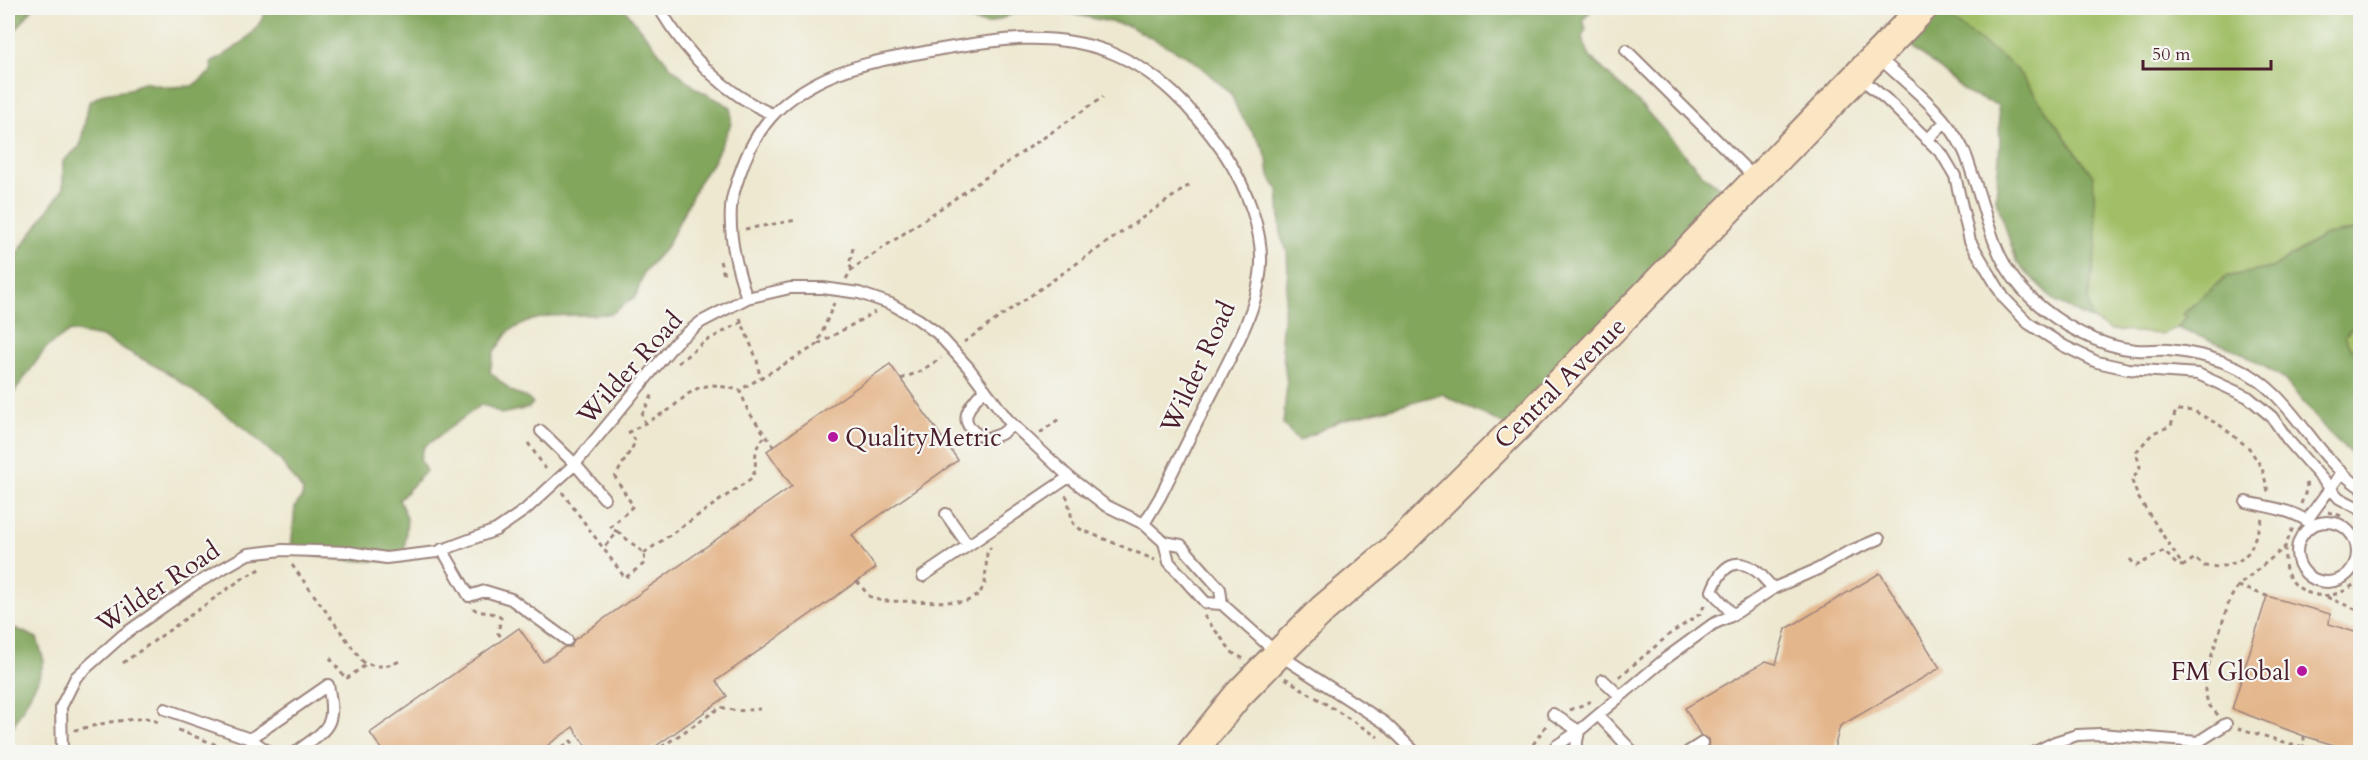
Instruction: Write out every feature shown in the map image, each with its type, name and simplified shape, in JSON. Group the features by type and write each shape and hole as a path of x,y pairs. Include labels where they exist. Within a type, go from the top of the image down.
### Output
{"main road":[{"name":"Central Avenue","path":"1192,753 1238,695 1282,666 1323,609 1392,551 1563,380 1923,8"}],"lane":[{"path":"659,8 676,36 727,89 772,114"},
{"name":"Wilder Road","path":"62,753 61,707 76,677 116,641 166,604 198,582 248,554 290,550 348,552 386,558 442,549 496,530 525,510 575,464 676,342 700,322 747,298 737,268 731,226 731,204 744,162 762,127 772,114 802,91 825,79 880,60 991,40 1050,38 1072,40 1105,50 1140,67 1166,86 1197,116 1231,164 1249,198 1261,248 1260,275 1250,317 1160,497 1144,524"},
{"path":"1626,50 1757,180"},
{"path":"1867,66 1941,116 1964,149 1996,250 2006,269 2032,299 2065,325 2104,342 2135,350 2168,350 2205,356 2240,369 2270,389 2297,418 2330,462 2361,487"},
{"path":"1867,66 1886,99 1942,154 1955,176 1970,241 1986,272 2004,298 2028,323 2064,346 2097,362 2128,369 2198,374 2227,385 2248,397 2272,417 2339,498 2361,509"},
{"path":"1927,140 1945,122"},
{"path":"747,298 790,288 840,290 859,293 891,304 918,319 937,333 953,350 1013,425 1069,477 1105,505 1144,524 1164,542 1169,562 1206,603 1222,604"},
{"path":"985,389 969,405 966,420 973,433 987,439 1001,434 1013,425"},
{"path":"541,431 575,464 604,498"},
{"path":"2246,502 2278,509 2305,521 2331,522 2349,531 2357,549 2353,568 2337,580 2317,581 2308,576 2301,569 2296,550 2305,521 2342,472"},
{"path":"923,576 1069,477"},
{"path":"946,514 968,545"},
{"path":"1551,753 1556,746 1580,731 1665,659 1708,628 1733,615 1774,588 1879,539"},
{"path":"1164,542 1181,544 1220,589 1222,604 1282,666 1385,723 1415,753"},
{"path":"442,549 469,596 485,591 511,599 567,640"},
{"path":"1733,615 1712,591 1716,581 1727,567 1737,562 1744,563 1774,588"},
{"path":"1603,680 1620,696"},
{"path":"250,739 328,685 333,706 327,729 297,753"},
{"path":"165,709 250,739 269,753"},
{"path":"1553,714 1580,731"},
{"path":"1598,715 1633,753"},
{"path":"2035,753 2055,742 2077,735 2100,734 2198,742 2226,724"},
{"path":"1575,753 1580,731"},
{"path":"1688,753 1702,743"}],"path":[{"path":"817,345 840,290 852,268 1103,97"},
{"path":"901,379 921,371 953,350 1191,184"},
{"path":"852,268 849,265 853,248"},
{"path":"864,309 884,317"},
{"path":"567,498 626,578 645,563 644,553 610,528 633,506 615,477 636,441 629,432 669,411 699,387 714,385 740,390 875,312"},
{"path":"675,367 705,342 742,322"},
{"path":"937,352 948,364"},
{"path":"740,390 748,411 774,447"},
{"path":"645,424 642,414 655,391"},
{"path":"2183,566 2138,497 2132,481 2140,467 2136,452 2153,433 2171,426 2176,410 2194,411 2221,426 2249,448 2262,468 2268,491 2276,495"},
{"path":"644,553 752,478 755,471 754,454 758,443 766,436"},
{"path":"2305,521 2301,502 2307,488 2304,475 2312,467"},
{"path":"1063,496 1067,497 1073,523 1080,529 1159,561"},
{"path":"2292,500 2345,517"},
{"path":"2130,560 2136,566 2164,551 2177,565 2183,566 2195,558 2204,566 2219,567 2238,562 2250,551 2261,519 2272,522"},
{"path":"2282,524 2293,526 2285,547 2289,576 2305,594 2327,597 2361,611"},
{"path":"603,548 618,532"},
{"path":"857,581 869,596 881,601 965,602 979,595 985,583 987,553 997,543"},
{"path":"2285,547 2238,586 2230,599 2205,676 2205,691 2208,704 2226,724 2317,753"},
{"path":"290,562 363,662 374,667 387,666 400,661"},
{"path":"123,663 243,578 263,567 272,565"},
{"path":"2327,597 2355,584 2361,578"},
{"path":"2238,586 2267,596"},
{"path":"469,596 474,610 493,612 501,618 498,633 503,639"},
{"path":"1200,612 1233,654"},
{"path":"330,658 346,679 367,664"},
{"path":"1282,666 1385,742"},
{"path":"654,753 721,707 736,711 760,709"},
{"path":"76,741 75,730 110,722 146,718 235,753"},
{"path":"2304,736 2304,748"},
{"path":"555,753 571,741 580,753"}],"green space":[{"path":"8,8 33,8 8,40"},
{"path":"267,8 624,8 670,66 697,89 731,107 731,124 713,162 699,182 667,246 644,272 636,296 611,314 549,316 529,321 509,331 494,352 490,372 511,391 533,403 528,408 501,414 481,405 424,447 420,459 426,471 399,500 407,518 404,560 347,560 291,550 295,507 303,491 280,460 242,426 168,373 102,337 70,331 46,348 8,401 8,266 63,189 63,161 80,146 89,102 104,93 130,89 143,82 168,87 192,86 212,71 211,63 228,53 252,33"},
{"path":"932,8 1593,8 1583,20 1586,29 1582,37 1590,57 1643,107 1702,174 1735,200 1511,428 1442,394 1339,421 1299,441 1283,424 1287,385 1281,339 1288,272 1287,251 1281,237 1278,189 1269,176 1267,158 1262,146 1239,113 1231,94 1192,59 1129,26 1058,11 1015,13 988,24 932,13"},
{"path":"1936,8 2360,8 2360,229 2323,236 2272,268 2225,277 2183,314 2187,316 2177,328 2162,334 2110,330 2092,320 2088,299 2097,243"},
{"path":"1936,8 2015,67 2093,176 2097,243 2088,299 2092,320 2056,302 2017,263 1996,199 2000,141 1998,105 1970,95 1897,33"},
{"path":"2360,229 2360,318 2345,336 2360,363 2360,462 2328,432 2282,377 2236,350 2177,328 2187,317 2183,314 2225,277 2272,268 2323,236"},
{"path":"2360,318 2360,363 2344,336"},
{"path":"8,625 37,638 44,661 38,680 8,736"}],"building":[{"path":"890,364 958,460 852,535 876,568 716,681 727,696 646,753 590,753 573,727 537,753 384,753 370,733 519,628 543,662 565,647 571,647 574,640 792,486 767,451"},
{"path":"1880,573 1940,668 1840,726 1833,753 1711,753 1708,747 1709,739 1701,736 1685,708 1766,661 1776,664 1786,629"},
{"name":"FM Global","path":"2267,596 2330,614 2329,624 2361,634 2361,753 2304,736 2232,709"}],"place":[{"name":"QualityMetric","path":"833,437"},
{"name":"FM Global","path":"2302,671"}]}
